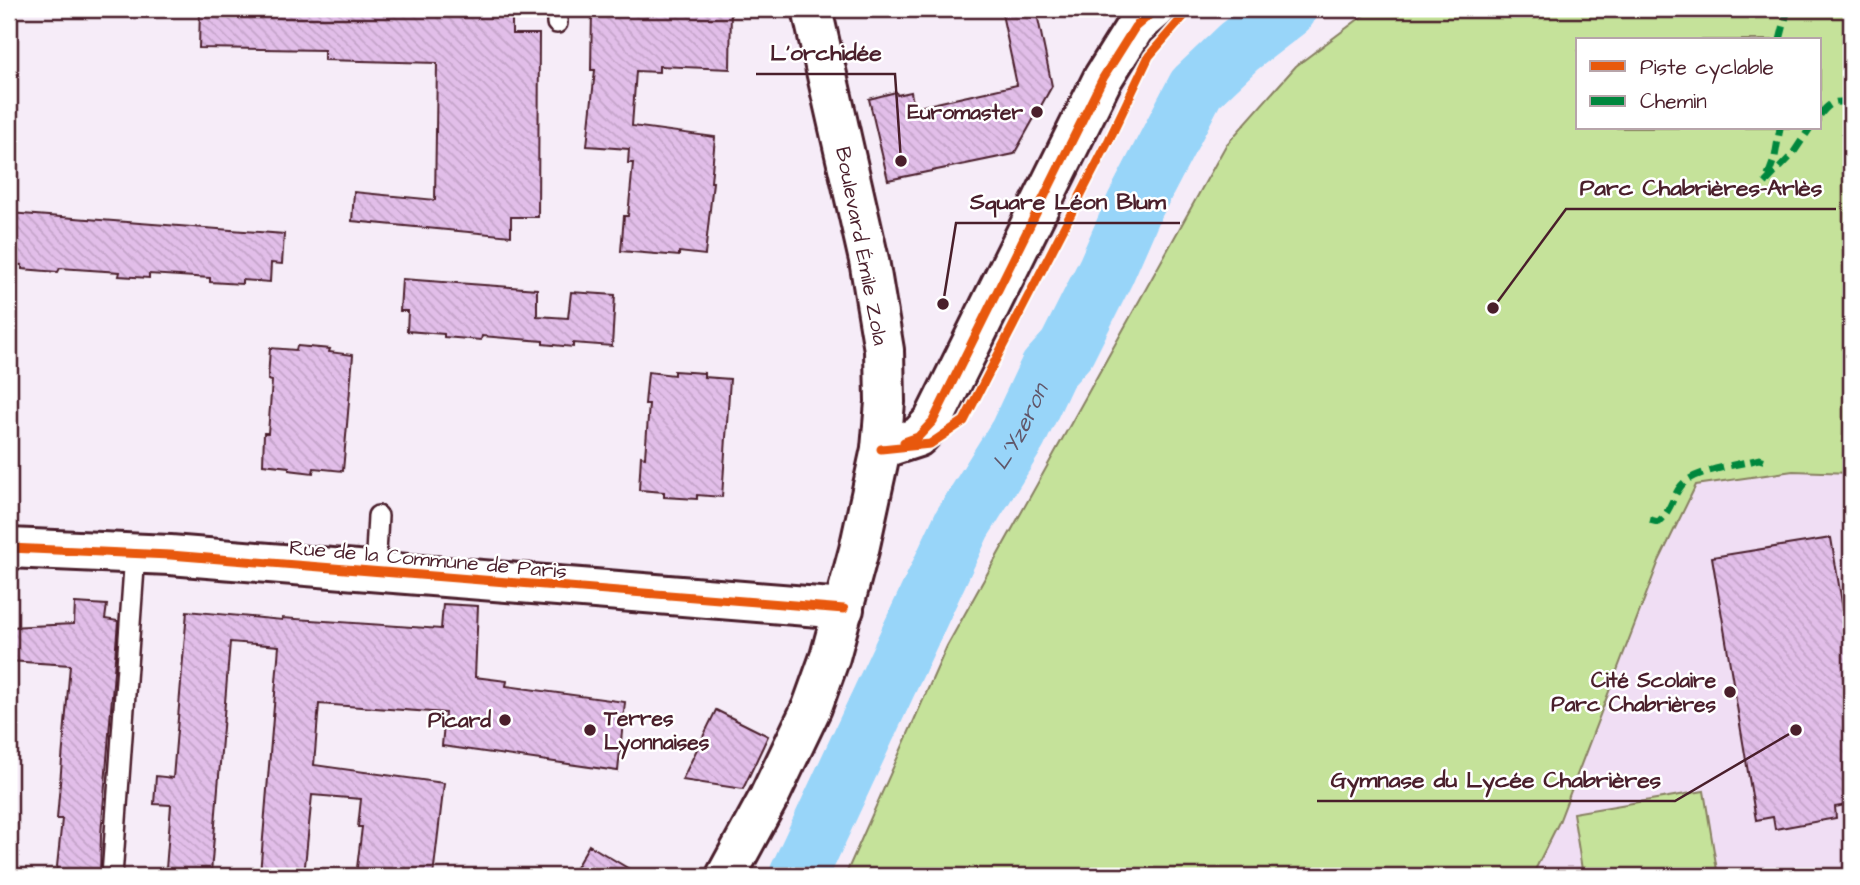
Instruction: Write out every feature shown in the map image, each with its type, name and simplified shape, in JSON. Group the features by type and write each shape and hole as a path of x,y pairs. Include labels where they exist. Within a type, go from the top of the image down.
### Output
{"street":[{"name":"Boulevard Émile Zola","path":"726,876 769,797 812,706 844,609 881,449 885,402 884,350 869,260 812,9"},
{"path":"881,449 918,437 933,421 1103,78 1135,27 1156,9"},
{"name":"Rue de la Commune de Paris","path":"9,548 135,554 844,609"}],"lane":[{"path":"375,572 377,516"},
{"path":"112,876 135,554"}],"shaded area":[{"name":"Cité Scolaire Parc Chabrières","path":"1793,470 1851,473 1851,876 1532,876 1559,822 1659,561 1696,485"}],"green space":[{"path":"1372,9 1851,9 1851,473 1793,471 1696,485 1659,561 1559,822 1532,876 845,876 947,646 1226,145 1296,66"},
{"path":"1704,791 1718,876 1583,876 1573,813"}],"building":[{"path":"200,9 512,9 512,34 539,34 538,217 511,217 511,236 352,221 354,192 435,200 437,63 324,60 324,50 199,48"},
{"path":"592,9 731,9 730,69 659,66 659,72 636,71 632,126 715,137 705,255 679,252 679,256 621,251 624,216 628,216 633,163 628,163 629,149 587,146 595,70 591,70"},
{"path":"1001,9 1036,9 1052,86 1014,154 888,180 869,99 896,92 897,95 911,92 914,108 1017,85"},
{"path":"9,213 284,234 282,264 271,263 270,282 242,280 242,284 210,282 210,278 149,274 149,278 119,276 120,272 60,268 58,272 22,269 22,265 9,264"},
{"path":"402,279 537,289 537,316 568,318 571,292 615,295 612,346 573,343 573,347 543,344 543,341 482,336 481,340 407,331 408,311 400,311"},
{"path":"297,346 330,349 329,352 353,355 343,471 314,468 313,473 263,464 264,433 268,433 272,381 268,380 270,348 296,350"},
{"path":"674,371 704,373 704,377 730,379 722,497 664,497 664,492 639,490 641,456 645,457 649,404 645,404 648,372 674,375"},
{"path":"1831,538 1851,656 1851,804 1835,807 1836,818 1775,829 1773,817 1756,820 1712,557"},
{"path":"75,603 107,605 105,619 118,621 100,876 56,876 62,819 57,819 70,665 9,661 9,627 74,624"},
{"path":"443,604 478,606 475,677 507,681 506,686 625,702 618,771 442,746 445,713 319,704 314,765 444,783 433,876 356,876 362,827 358,827 361,799 312,795 304,876 260,874 279,646 230,642 211,873 166,869 171,805 154,804 156,776 173,778 187,611 282,620 441,629"},
{"path":"716,710 768,736 743,789 682,780"},
{"path":"589,845 641,876 571,876"}],"waterway":[{"name":"L'Yzeron","path":"798,876 962,524 1018,434 1048,370 1067,349 1134,207 1196,88 1239,47 1288,9"}],"marked path":[{"path":"1781,38 1788,9"},
{"path":"1822,113 1833,103 1851,104"},
{"path":"1768,176 1775,157 1780,130"},
{"path":"1765,183 1792,155 1809,130"},
{"path":"1650,520 1658,522 1663,518 1681,486 1695,476 1759,459 1769,462"}],"cycle path":[{"path":"904,442 918,437 933,421 1103,78 1135,27 1156,9"},
{"path":"881,449 930,444 964,421 1109,140 1149,56 1190,9"},
{"path":"9,548 170,555 844,609"}],"place":[{"name":"Euromaster","path":"1037,112"},
{"name":"L'orchidée","path":"901,161"},
{"name":"Square Léon Blum","path":"943,304"},
{"name":"Parc Chabrières-Arlès","path":"1493,308"},
{"name":"Cité Scolaire Parc Chabrières","path":"1730,692"},
{"name":"Picard","path":"505,720"},
{"name":"Terres Lyonnaises","path":"590,730"},
{"name":"Gymnase du Lycée Chabrières","path":"1796,730"}]}
